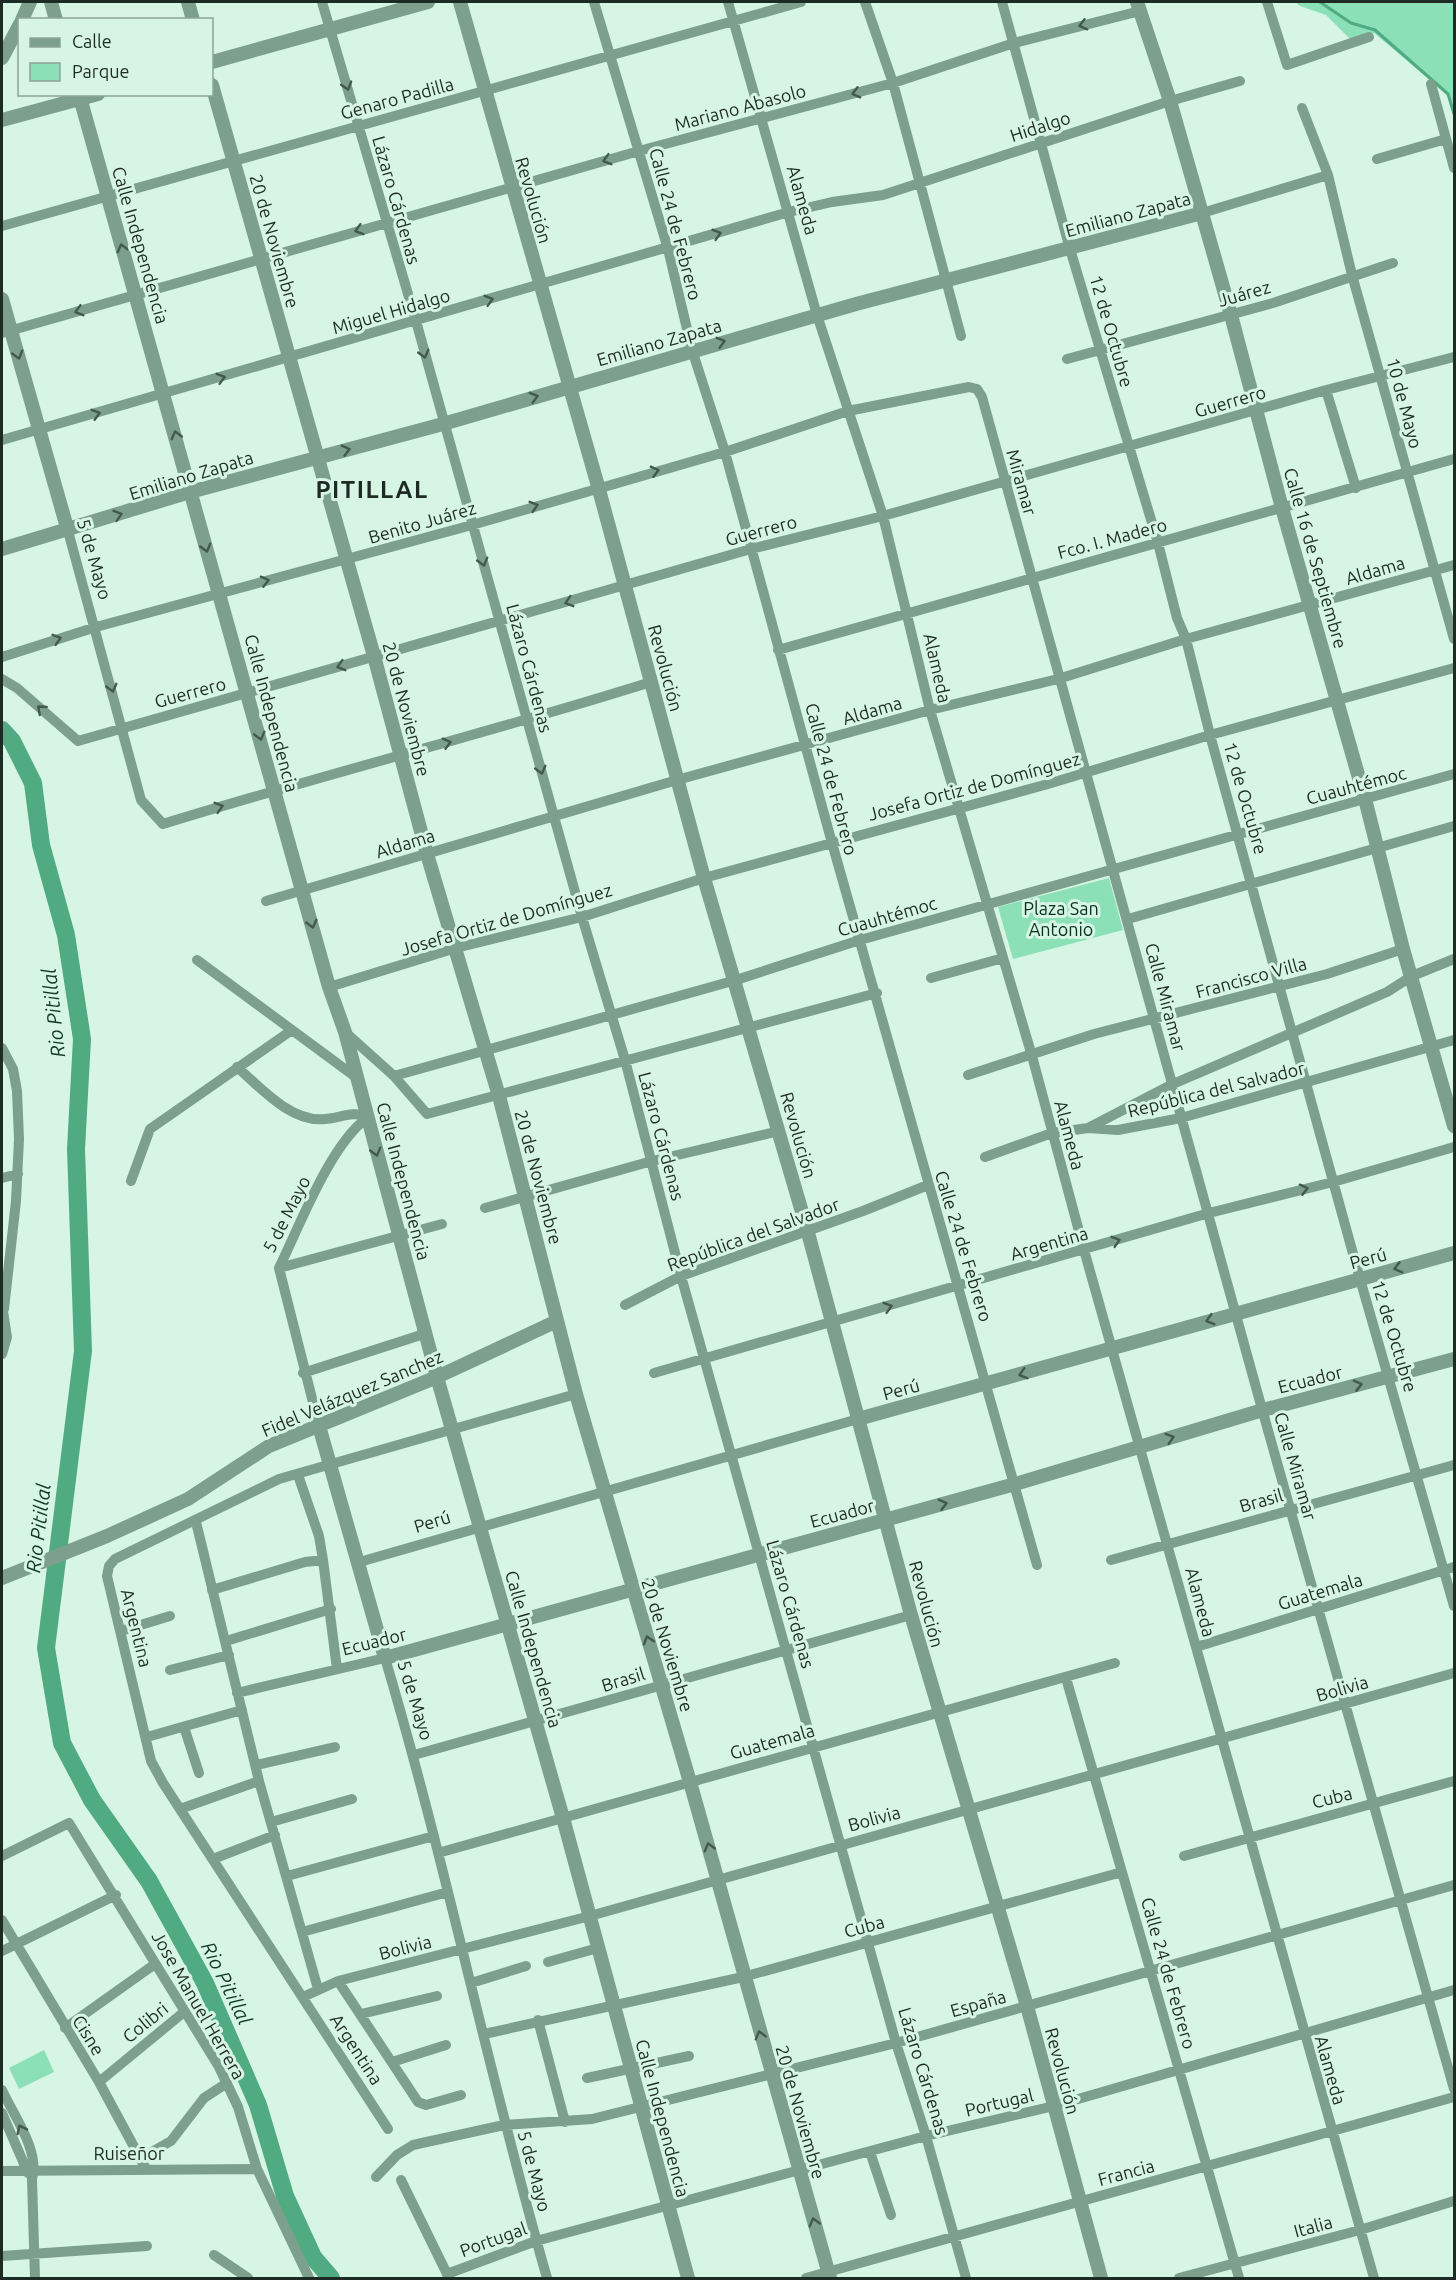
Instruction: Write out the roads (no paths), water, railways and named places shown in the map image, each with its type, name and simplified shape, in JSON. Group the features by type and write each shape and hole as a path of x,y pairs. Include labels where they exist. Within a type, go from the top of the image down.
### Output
{"street":[{"path":"23,18 30,2"},
{"path":"53,2 56,18"},
{"path":"188,2 192,18"},
{"name":"Lázaro Cárdenas","path":"322,2 416,321 553,816 625,1059 681,1276 896,2043 926,2136 966,2278"},
{"path":"213,62 428,2"},
{"name":"Revolución","path":"460,2 598,486 704,878 736,980 807,1229 911,1615 1027,2006 1101,2278"},
{"name":"Calle 24 de Febrero","path":"594,2 668,249 692,350 725,452 832,843 1037,1565"},
{"name":"Alameda","path":"728,2 817,315 883,516 930,710 1032,1056 1248,1836 1374,2278"},
{"name":"Genaro Padilla","path":"2,226 801,2"},
{"path":"865,2 921,182 961,336"},
{"name":"12 de Octubre","path":"1002,2 1043,142 1070,249 1158,543 1177,618 1186,639 1210,735 1253,883 1360,1279 1449,1568 1455,1606"},
{"path":"1267,2 1287,65 1369,37"},
{"name":"Mariano Abasolo","path":"6,332 639,151 892,83 1014,43 1139,6"},
{"name":"Calle 16 de Septiembre","path":"1139,6 1170,101 1231,315 1282,508 1339,702 1403,949 1455,1126"},
{"path":"2,58 18,28"},
{"name":"Hidalgo","path":"789,212 832,202 883,195 1170,101 1240,81"},
{"path":"1431,84 1455,168"},
{"name":"20 de Noviembre","path":"213,89 374,656 427,854 499,1096 576,1394 690,1782 743,1977 829,2275"},
{"path":"2,120 80,97"},
{"name":"Calle Independencia","path":"80,97 165,394 190,492 249,693 329,987 345,1032 437,1377 482,1525 507,1623 537,1722 688,2278"},
{"name":"10 de Mayo","path":"1302,108 1328,175 1352,275 1455,639"},
{"path":"1377,159 1446,139"},
{"name":"Emiliano Zapata","path":"2,549 68,531 190,492 443,424 692,350 1202,213 1328,175"},
{"name":"Miguel Hidalgo","path":"2,440 40,431 789,212"},
{"name":"Juárez","path":"1067,359 1231,315 1393,263"},
{"name":"5 de Mayo","path":"2,299 6,332 40,431 96,627 141,800 163,824 274,790"},
{"name":"Guerrero","path":"2,679 17,688 78,741 122,726 249,693 751,549 883,516 1326,390 1455,357"},
{"name":"Miramar","path":"848,411 973,387 982,397 1058,679 1069,712"},
{"path":"1326,390 1356,488"},
{"name":"Benito Juárez","path":"2,657 96,627 347,561 598,486 725,452 848,411"},
{"name":"Fco. I. Madero","path":"778,650 1455,459"},
{"name":"Aldama","path":"266,901 677,780 930,710 1058,679 1186,639 1455,565"},
{"name":"Josefa Ortiz de Domínguez","path":"329,987 456,948 582,917 704,878 1455,668"},
{"path":"274,790 528,721 651,682"},
{"name":"Calle Miramar","path":"1069,712 1156,1019 1181,1118 1347,1703 1373,1804 1455,2089"},
{"name":"Cuauhtémoc","path":"394,1076 736,980 860,940 1455,774"},
{"path":"1128,919 1455,826"},
{"name":"Francisco Villa","path":"968,1075 1094,1034 1327,974 1403,949"},
{"path":"931,978 1003,958"},
{"path":"1088,1128 1173,1084 1387,992 1412,976 1455,959"},
{"path":"196,960 357,1078"},
{"path":"345,1032 394,1076 427,1114 876,993"},
{"path":"131,1181 150,1129 292,1030"},
{"name":"República del Salvador","path":"985,1157 1052,1133 1088,1128 1118,1130 1181,1118 1308,1084 1455,1040"},
{"path":"2,1048 13,1070 17,1090 18,1173 3,1307 6,1337 2,1354"},
{"path":"237,1067 268,1095 300,1115 323,1120 348,1114 367,1117"},
{"name":"5 de Mayo","path":"367,1117 352,1130 338,1151 279,1268 303,1373 331,1466 356,1563 414,1755 484,2034 504,2125 546,2278"},
{"path":"485,1209 652,1161 779,1131"},
{"name":"Argentina","path":"654,1373 1209,1213 1334,1182 1455,1147"},
{"path":"2,1178 18,1173"},
{"name":"República del Salvador","path":"625,1305 681,1276 807,1229 863,1211 928,1185"},
{"path":"279,1268 442,1224"},
{"name":"Perú","path":"356,1563 482,1525 987,1385 1237,1312 1455,1253"},
{"name":"Fidel Velázquez Sanchez","path":"2,1578 107,1536 188,1499 269,1446 437,1377 557,1321"},
{"path":"303,1373 427,1333"},
{"name":"Ecuador","path":"237,1693 385,1658 1015,1484 1263,1410 1455,1359"},
{"name":"Argentina","path":"388,2128 151,1761 107,1575 109,1566 116,1559 196,1522 279,1479 331,1466 576,1394"},
{"name":"Brasil","path":"1111,1560 1455,1464"},
{"path":"298,1475 320,1536 337,1669"},
{"path":"196,1522 237,1693 318,1989"},
{"path":"212,1590 304,1562 323,1560"},
{"name":"Guatemala","path":"1196,1647 1449,1568"},
{"path":"226,1641 331,1609"},
{"name":"Brasil","path":"414,1755 911,1615"},
{"path":"121,1632 170,1617"},
{"path":"170,1670 229,1655"},
{"name":"Guatemala","path":"438,1853 1115,1663"},
{"name":"Bolivia","path":"303,1997 338,1981 590,1916 1455,1673"},
{"name":"Calle 24 de Febrero","path":"1066,1678 1239,2278"},
{"path":"147,1737 242,1710"},
{"path":"184,1727 199,1773"},
{"path":"256,1765 335,1747"},
{"path":"180,1809 260,1781"},
{"name":"Cuba","path":"1184,1856 1248,1836 1455,1781"},
{"path":"271,1822 352,1799"},
{"name":"Jose Manuel Herrera","path":"2,1856 69,1823 116,1895 227,2083 238,2107 257,2169 309,2278"},
{"path":"213,1859 275,1835"},
{"path":"287,1876 434,1836"},
{"name":"Cuba","path":"484,2034 538,2020 743,1977 1122,1872"},
{"name":"España","path":"376,2177 397,2155 413,2145 504,2125 592,2119 896,2043 1455,1886"},
{"path":"302,1932 448,1892"},
{"path":"2,1951 116,1895"},
{"name":"Cisne","path":"2,1920 14,1944 99,2082 146,2169"},
{"path":"548,1962 598,1948"},
{"path":"65,2028 155,1964"},
{"path":"471,1983 526,1966"},
{"path":"338,1981 421,2104 461,2095"},
{"name":"Portugal","path":"448,2276 536,2241 926,2136 1054,2106 1455,1990"},
{"path":"361,2014 436,1996"},
{"name":"Colibri","path":"99,2082 184,2012"},
{"path":"538,2020 566,2122"},
{"path":"392,2062 446,2045"},
{"path":"587,2078 689,2056"},
{"path":"141,2158 171,2141 204,2098 227,2083"},
{"path":"2,2090 25,2138 31,2173 35,2278"},
{"name":"Francia","path":"806,2278 829,2275 1081,2201 1455,2097"},
{"path":"3,2120 31,2173"},
{"path":"870,2152 891,2215"},
{"name":"Ruiseñor","path":"2,2171 31,2173 146,2169 257,2169"},
{"path":"401,2180 448,2276"},
{"name":"Italia","path":"1179,2278 1360,2230 1455,2201"},
{"path":"2,2256 147,2246"},
{"path":"214,2255 248,2278"}],"waterway":[{"path":"1320,2 1351,23 1375,30 1448,94 1454,114"},
{"name":"Rio Pitillal","path":"2,730 12,741 33,783 41,845 66,935 82,1039 76,1149 83,1351 46,1648 62,1743 92,1800 149,1881 205,1983 258,2105 285,2196 313,2257 331,2278"}],"district":[{"name":"PITILLAL","path":"372,489"}],"park label":[{"name":"Plaza San Antonio","path":"1061,918"}]}
